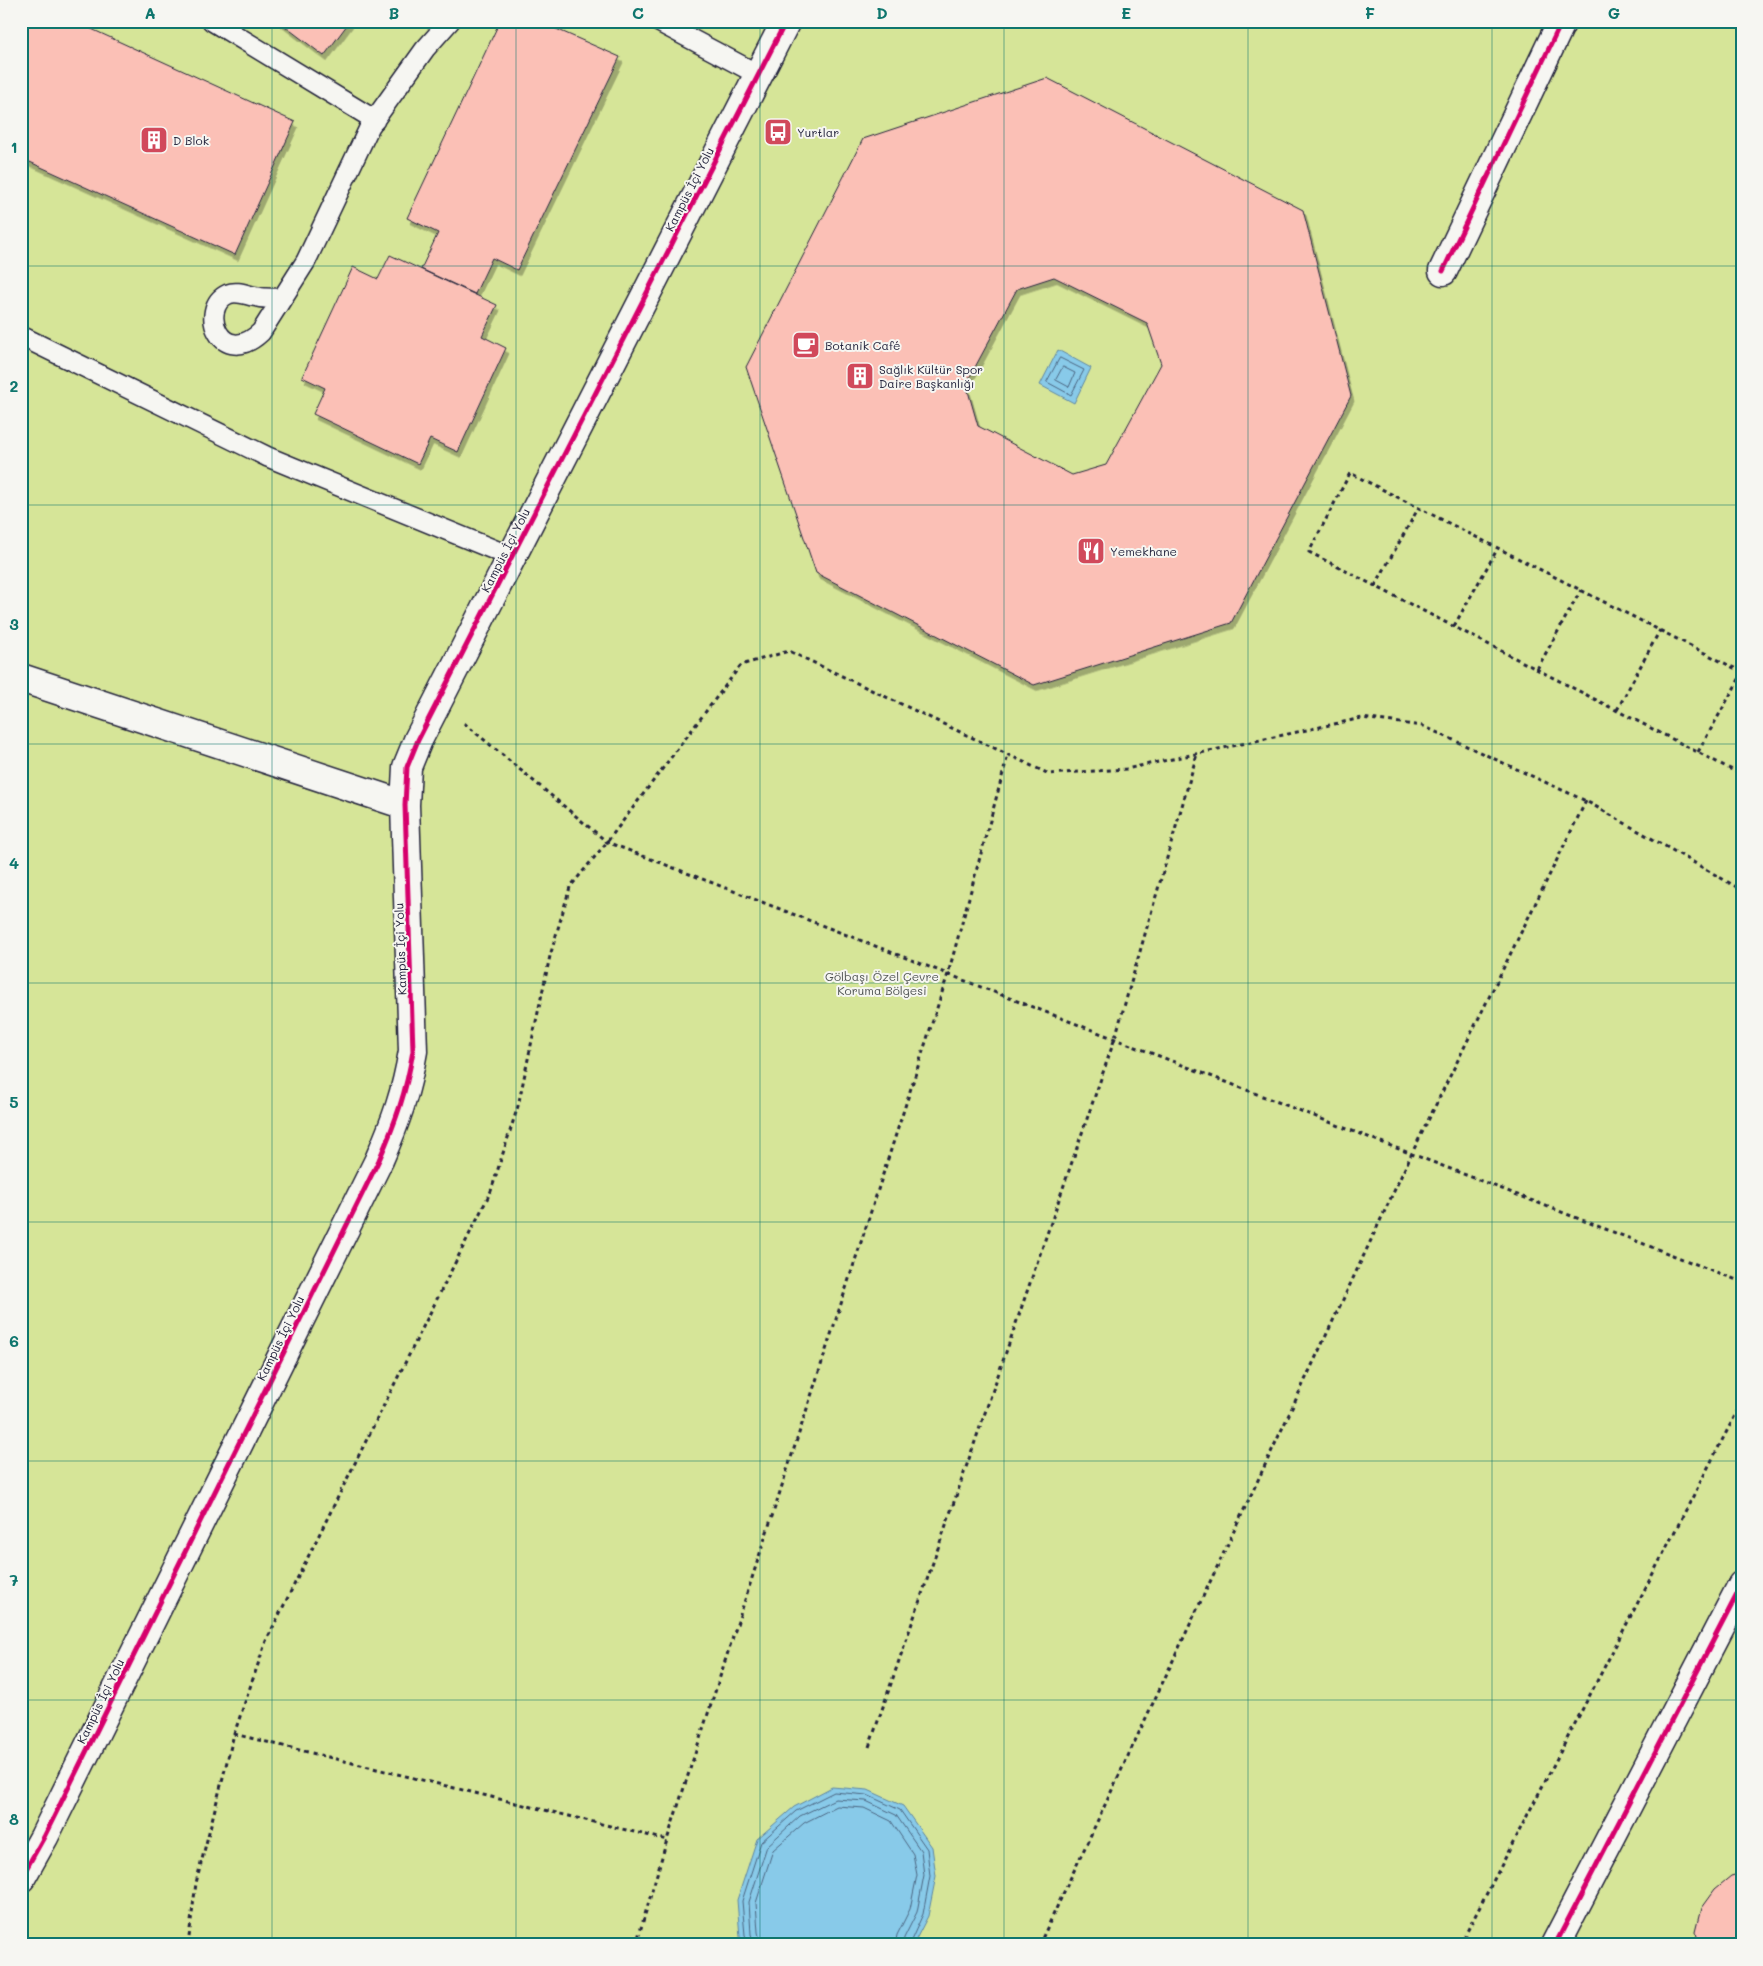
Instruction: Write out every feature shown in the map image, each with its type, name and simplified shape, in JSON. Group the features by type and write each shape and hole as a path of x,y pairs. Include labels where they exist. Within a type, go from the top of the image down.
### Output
{"street":[{"name":"Kampüs İçi Yolu","path":"21,1878 44,1837 375,1169 397,1119 408,1084 413,1051 405,805 407,767 418,740 786,21"},
{"path":"1443,270 1562,21"},
{"path":"21,678 405,805"},
{"path":"1555,1945 1742,1585"}],"lane":[{"path":"212,21 375,120"},
{"path":"282,298 306,261 370,126 425,49 450,21"},
{"path":"657,21 759,74"},
{"path":"21,336 268,456 512,557"}],"path":[{"path":"1698,752 1742,673 1350,473 1309,552 1742,775"},
{"path":"1375,586 1419,508"},
{"path":"1454,626 1498,548"},
{"path":"1537,670 1581,590"},
{"path":"1617,710 1660,630"},
{"path":"188,1945 196,1883 234,1734 266,1641 491,1191 518,1106 550,956 570,887 607,842 741,665 789,651 1049,774 1126,769 1362,718 1423,726 1586,801 1742,890"},
{"path":"438,702 607,842 1742,1282"},
{"path":"869,1746 1114,1038 1197,754"},
{"path":"636,1945 667,1840 948,974 1008,755"},
{"path":"1041,1944 1412,1153 1586,801"},
{"path":"1460,1945 1742,1402"},
{"path":"234,1734 667,1840"}],"green space":[{"name":"Gölbaşı Özel Çevre Koruma Bölgesi","path":"21,21 1742,21 1742,1945 21,1945"}],"water":[{"path":"1058,350 1091,368 1074,403 1040,385"},
{"path":"832,1787 868,1790 903,1806 932,1847 936,1876 928,1916 913,1945 743,1945 740,1937 737,1900 757,1839 794,1807"}],"building":[{"name":"D Blok","path":"21,21 74,21 295,122 235,255 21,158"},
{"path":"278,21 350,21 324,56"},
{"path":"500,21 538,21 620,57 517,270 492,258 475,294 421,269 438,233 407,218"},
{"name":"Sağlık Kültür Spor Daire Başkanlığı","path":"1047,78 1303,210 1351,396 1231,623 1034,685 816,573 746,367 863,139","holes":["1054,277 1147,323 1161,364 1106,465 1072,475 978,426 966,384 1017,289"]},
{"path":"390,255 497,305 482,336 506,348 458,452 430,439 418,464 313,414 325,388 302,377 353,267 378,279"},
{"path":"1742,1873 1742,1945 1699,1945 1696,1931 1702,1907 1715,1889 1731,1876"}],"cycle path":[{"path":"21,1878 44,1837 379,1160 404,1094 413,1051 405,805 407,767 418,740 786,21"},
{"path":"1443,271 1562,21"},
{"path":"1555,1945 1742,1585"}],"place":[{"name":"Yurtlar","path":"778,132"},
{"name":"D Blok","path":"154,140"},
{"name":"Botanik Café","path":"806,345"},
{"name":"Sağlık Kültür Spor Daire Başkanlığı","path":"860,376"},
{"name":"Yemekhane","path":"1091,551"}]}
